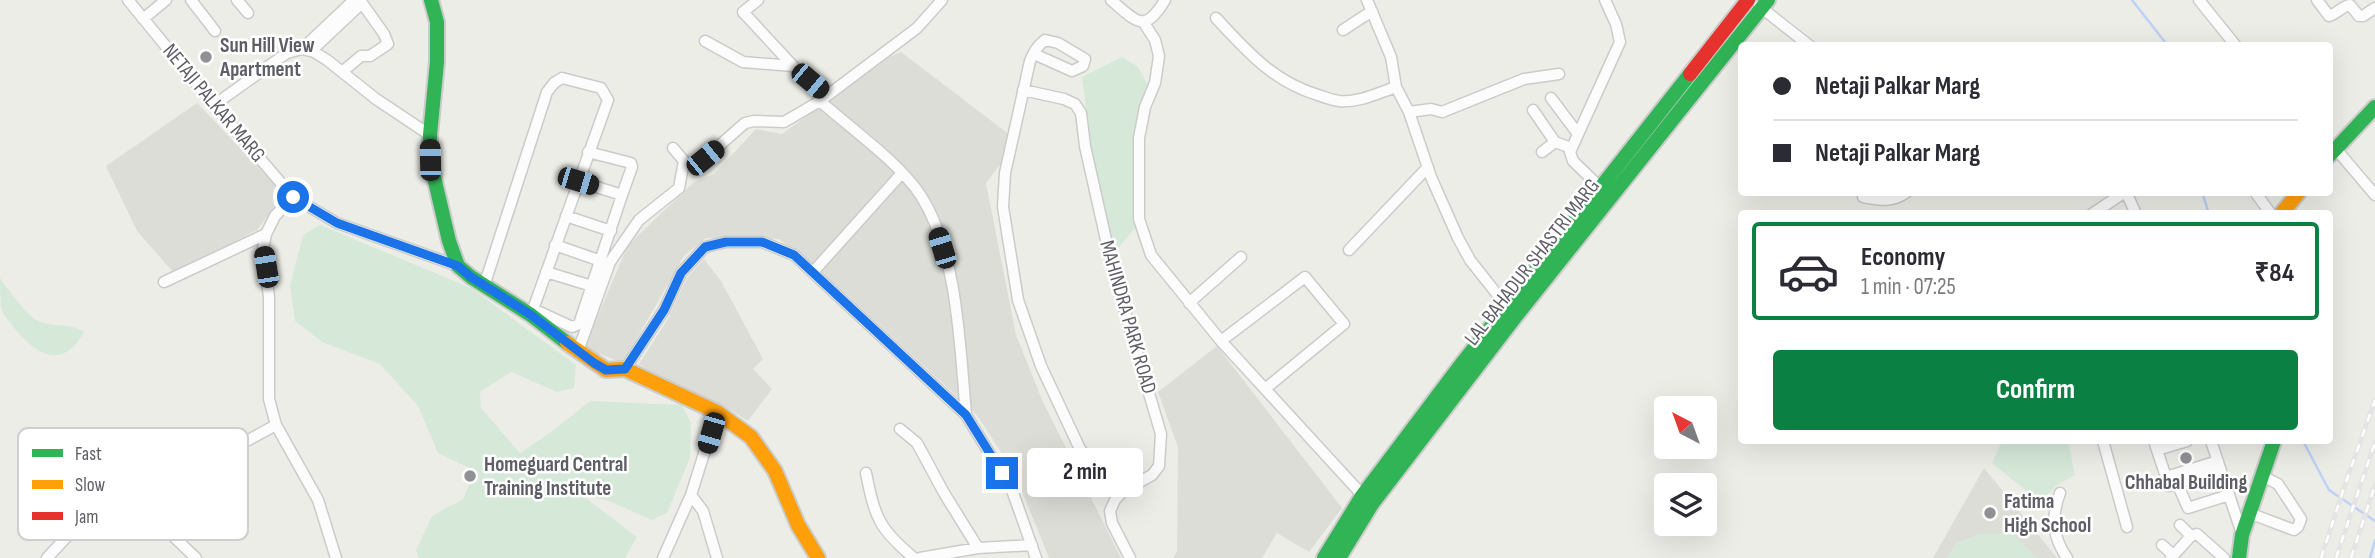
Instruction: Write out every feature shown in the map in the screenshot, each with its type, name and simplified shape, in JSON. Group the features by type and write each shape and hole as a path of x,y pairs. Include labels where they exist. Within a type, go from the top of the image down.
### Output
{"street":[{"name":"NETAJI PALKAR MARG","path":"128,0 293,197 337,223 458,266"},
{"path":"143,19 166,0"},
{"path":"191,0 215,31"},
{"path":"237,0 248,13"},
{"path":"306,50 354,0"},
{"path":"431,0 437,22 437,62 430,160 449,241 458,266 484,286 532,312 576,326 579,324 632,167 631,163 588,152"},
{"path":"758,0 743,12 823,98 902,173 926,206 949,270 957,320 966,415"},
{"path":"705,158 745,123 784,122 823,98 917,28 942,0"},
{"path":"1111,0 1137,22 1144,23 1151,19 1165,0"},
{"path":"1367,0 1391,57 1396,87 1409,112 1427,167 1458,238 1470,260 1512,311"},
{"path":"1605,0 1616,24 1620,42 1571,148 1573,161 1605,192"},
{"name":"LAL BAHADUR SHASTRI MARG","path":"1324,558 1408,445 1655,129 1715,41 1748,0"},
{"path":"2199,0 2233,42"},
{"path":"2316,0 2329,16 2341,4 2350,5 2359,16 2375,8"},
{"path":"214,105 287,53 306,50 362,3 388,44 370,56 360,56 342,72"},
{"path":"1761,3 1805,42"},
{"name":"LAL BAHADUR SHASTRI MARG","path":"1655,129 1728,51 1761,3"},
{"path":"1343,30 1372,10"},
{"path":"1216,18 1253,57 1297,89 1339,101 1362,99 1396,87"},
{"path":"1144,23 1155,40 1159,56 1155,83 1145,107 1139,138 1139,219 1151,255 1221,341 1367,500"},
{"path":"1034,54 1072,71 1083,66 1085,59 1058,43 1045,40 1037,46 1034,54 1023,90 1005,173 1003,207 1018,300 1041,366 1080,449 1119,495 1110,511 1112,523 1130,558"},
{"path":"705,41 743,62 793,66"},
{"path":"1715,41 1728,51"},
{"path":"306,50 327,60 376,99 430,135"},
{"path":"1409,112 1431,109 1442,112 1524,79 1559,74"},
{"path":"484,286 547,92 562,78 601,88 608,100 532,312"},
{"name":"MAHINDRA PARK ROAD","path":"1023,90 1064,99 1075,104 1081,113 1085,146 1112,271 1161,434 1159,466 1152,475 1119,495"},
{"path":"1551,98 1578,134"},
{"path":"2375,107 2333,153 2375,195"},
{"path":"1533,110 1555,142 1571,148"},
{"path":"1542,152 1555,142"},
{"path":"578,351 610,262 639,220 679,188 684,161 673,148"},
{"path":"1349,250 1427,167"},
{"path":"813,272 902,173"},
{"path":"578,181 622,195"},
{"path":"1863,197 1884,201 1901,196"},
{"path":"2098,210 2119,196"},
{"path":"293,197 275,216 263,249 269,297 269,399 276,425 318,500 336,558"},
{"path":"566,216 611,231"},
{"path":"163,282 267,234"},
{"path":"625,369 664,310 681,273 705,247 726,242 762,242 794,255 966,415 1012,490 1036,558"},
{"path":"555,245 601,261"},
{"path":"1189,303 1241,257"},
{"path":"546,272 592,286"},
{"path":"1221,341 1304,277 1344,324 1265,389"},
{"path":"532,312 578,351 606,370 625,369 718,412 751,437 775,471 798,525 818,558"},
{"path":"663,558 691,495 718,412"},
{"path":"248,440 276,425"},
{"path":"900,429 917,443 978,548"},
{"path":"2104,444 2127,527"},
{"path":"2212,444 2242,535"},
{"path":"2239,558 2242,535 2273,444"},
{"path":"2156,446 2166,478 2219,465"},
{"path":"2219,465 2173,485 2191,509 2229,495"},
{"path":"866,473 873,508 889,537 914,558"},
{"path":"2249,513 2294,530 2298,527 2300,514 2278,484 2262,476"},
{"path":"2060,493 2054,510 2054,530 2067,558"},
{"path":"691,495 703,511 717,558"},
{"name":"LAL BAHADUR SHASTRI MARG","path":"1339,558 1367,500"},
{"path":"2180,525 2191,536"},
{"path":"2162,545 2172,557 2191,536 2197,534 2224,558"},
{"path":"47,558 64,540"},
{"path":"177,540 196,558"},
{"path":"920,558 978,548 1032,545"}],"shaded area":[{"path":"901,52 1018,141 986,183 1016,335 1043,402 1121,558 1049,558 1015,474 977,415 836,285 779,239 706,238 684,256 623,363 584,348 628,245 694,182 714,174 756,129 782,134 883,60"},
{"path":"197,103 285,195 257,230 174,273 137,231 106,166"},
{"path":"704,259 721,281 763,359 753,369 772,389 748,421 722,405 662,381 639,364 666,322 687,278"},
{"path":"1217,346 1342,508 1309,552 1277,533 1262,558 1173,558 1177,552 1178,447 1158,392"},
{"name":"Fatima High School","path":"1984,468 2057,558 1933,558"}],"green space":[{"path":"1122,57 1137,66 1149,86 1133,140 1135,217 1138,225 1113,254 1094,169 1082,77"},
{"path":"320,225 471,288 576,365 574,388 557,392 511,372 480,392 481,408 520,453 590,401 682,405 691,423 690,458 667,513 652,520 606,500 582,495 637,537 625,558 419,558 416,550 432,516 463,499 475,471 438,453 418,406 380,364 322,342 295,321 290,285 303,235"},
{"path":"0,278 19,303 36,319 74,327 84,332 76,344 59,355 41,352 33,346 15,329 2,311"},
{"path":"2001,444 2069,444 2075,475 2056,486 2041,503 1992,463"},
{"path":"2012,533 2037,558 1947,558 1956,543 1980,534"}],"waterway":[{"path":"2132,0 2165,42"},
{"path":"2203,196 2208,210"},
{"path":"2305,444 2329,490 2375,521"},
{"path":"2370,558 2375,540"}],"railway":[{"path":"2321,558 2375,400"},
{"path":"2336,558 2375,442"},
{"path":"2351,558 2375,485"}],"traffic: fast":[{"path":"431,0 437,22 437,62 430,160 449,241 458,266 567,343"},
{"path":"1339,558 1372,504 1516,316 1768,0"},
{"path":"1324,558 1362,496 1460,366 1690,74"},
{"path":"2333,152 2375,107"},
{"path":"2239,558 2242,535 2273,444"}],"traffic: slow":[{"path":"2284,210 2296,196"},
{"path":"567,343 606,370 625,369 717,412 751,437 775,471 798,525 818,558"}],"traffic: jam":[{"path":"1690,74 1748,0"}],"place":[{"name":"Sun Hill View Apartment","path":"206,57"},
{"name":"Chhabal Building","path":"2186,458"},
{"name":"Homeguard Central Training Institute","path":"470,476"},
{"name":"Fatima High School","path":"1990,513"}],"route":[{"path":"293,197 337,223 458,266 606,370 625,369 664,310 681,273 705,247 743,241 777,246 794,255 966,415 1002,473"}]}
